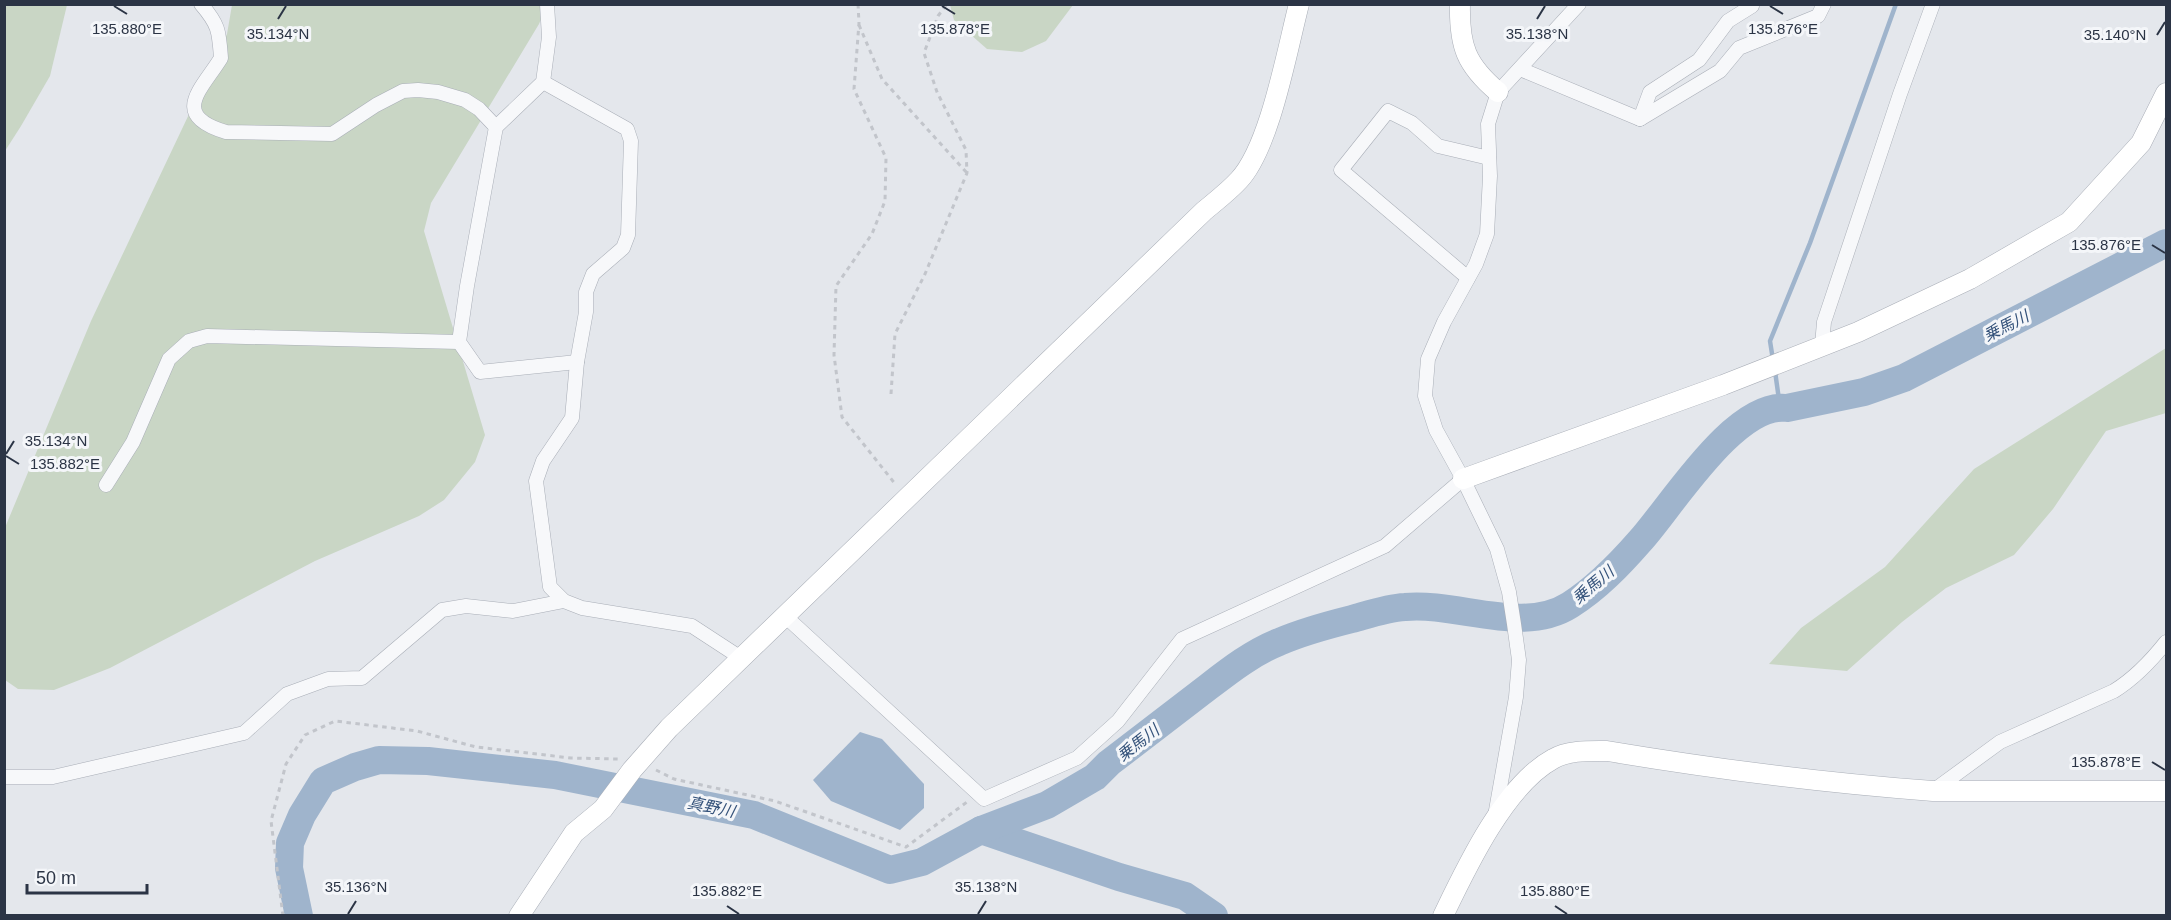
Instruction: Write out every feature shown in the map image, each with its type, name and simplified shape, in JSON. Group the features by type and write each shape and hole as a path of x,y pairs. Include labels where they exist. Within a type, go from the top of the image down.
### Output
{"street":[{"path":"201,4 215,20 221,58 202,83 194,104 198,120 211,128 226,132 332,134 376,105 403,91 418,90 438,92 465,100 496,127"},
{"path":"547,4 549,37 543,82 496,127 459,342 480,372 577,362"},
{"path":"519,915 573,833 603,809 636,765 669,728 1204,211 1240,179 1256,154 1268,124 1299,4"},
{"path":"1460,4 1463,47 1480,77 1498,92"},
{"path":"1494,822 1516,697 1519,660 1509,592 1497,549 1436,430 1425,396 1428,359 1444,322 1468,279 1487,234 1488,124 1498,92 1579,4"},
{"path":"1640,119 1720,71 1739,48 1818,16 1824,4"},
{"path":"1822,345 1824,322 1900,94 1933,4"},
{"path":"1640,119 1650,92 1699,60 1728,21 1752,6"},
{"path":"1520,69 1640,119"},
{"path":"543,82 627,129 631,141 628,235 623,248 593,274 586,292 586,312 577,362 572,418 543,461 536,481 550,587 564,601 582,608 692,626 741,658"},
{"path":"785,616 984,799 1077,758 1118,721 1182,639 1385,546 1463,479 1712,389 1858,332 1970,279 2069,222 2140,143 2166,93"},
{"path":"1468,279 1341,170 1388,111 1412,123 1438,147 1489,158"},
{"path":"106,485 133,442 169,359 189,341 207,336 459,342"},
{"path":"4,777 53,777 244,733 287,694 328,679 362,678 442,610 466,606 513,611 564,601"},
{"path":"1933,791 2000,742 2114,691 2129,682 2151,661 2166,642"},
{"path":"1443,915 1468,864 1494,822 1524,782 1554,758 1583,751 1607,751 1790,779 1933,791 2166,791"}],"path":[{"path":"858,4 859,23 854,89 886,158 885,201 872,234 836,285 834,355 842,417 907,498"},
{"path":"891,394 895,334 925,274 967,173 966,150 937,92 924,53 938,16 947,4"},
{"path":"859,23 882,79 967,173"},
{"path":"283,915 272,820 286,764 305,735 335,721 417,731 476,747 570,758 606,758 636,765 674,779 776,801 906,847 978,794"}],"green space":[{"path":"5,4 67,5 50,76 5,151"},
{"path":"950,4 1073,5 1046,41 1022,52 987,49 954,20"},
{"path":"232,5 547,5 539,24 431,203 424,231 485,435 475,462 444,500 419,516 315,561 110,668 54,690 18,689 5,680 4,530 91,321 227,34"},
{"path":"2166,348 2166,413 2106,431 2053,509 2014,555 1946,588 1902,622 1847,671 1769,664 1801,628 1885,567 1974,469"}],"water":[{"path":"860,732 882,739 924,784 924,808 900,830 831,801 813,780"}],"waterway":[{"path":"1773,360 1770,341 1810,243 1896,4"},
{"name":"乗馬川","path":"299,916 289,868 290,843 302,815 323,781 355,767 379,760 428,761 555,775 754,815 890,870 922,862 981,830 1047,805 1095,777 1109,763 1227,672 1257,653 1288,638 1324,626 1398,608 1425,607 1511,617 1532,617 1552,613 1570,605 1598,584 1624,559 1706,459 1746,421 1767,410 1864,392 1904,378 2166,243"},
{"path":"1775,371 1780,407"},
{"name":"真野川","path":"981,830 1119,877 1185,896 1214,916"}]}
